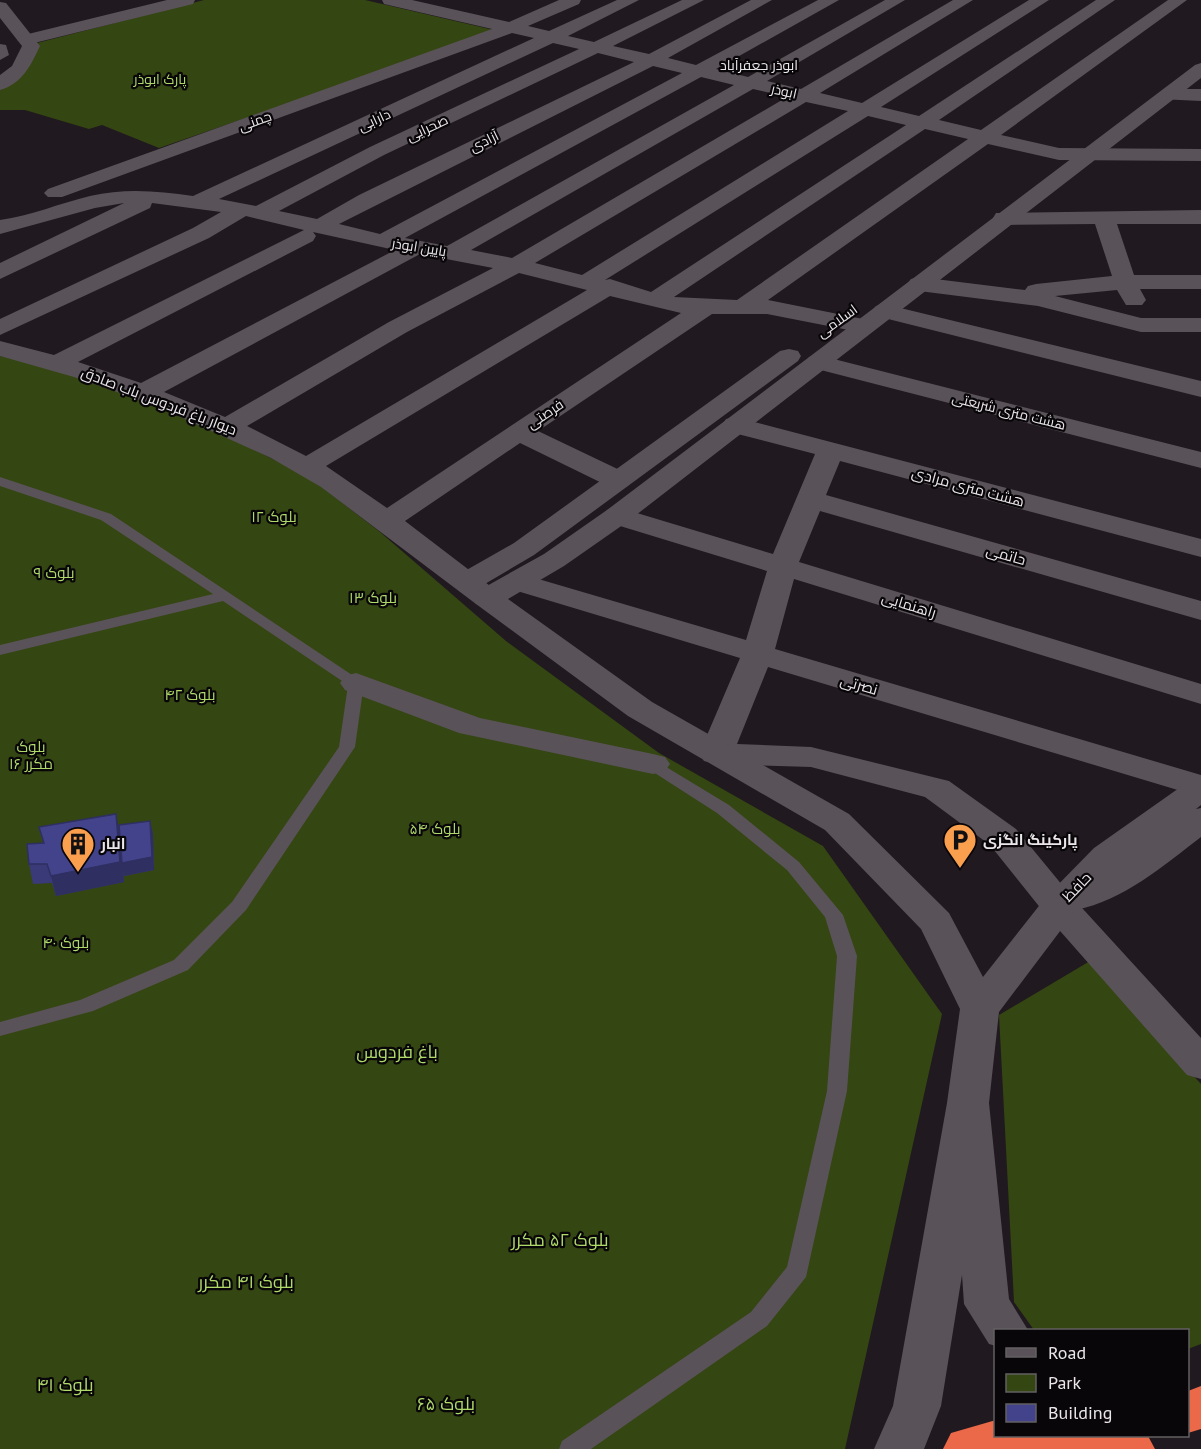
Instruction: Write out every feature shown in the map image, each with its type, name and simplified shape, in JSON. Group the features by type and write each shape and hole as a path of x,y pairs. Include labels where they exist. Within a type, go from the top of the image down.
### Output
{"highway":[{"path":"968,1449 1016,1437"}],"street":[{"path":"26,40 188,0"},
{"name":"ابوذر","path":"390,0 1059,154 1087,155"},
{"name":"چمنی","path":"0,213 510,28 573,0"},
{"name":"دارابی","path":"196,202 631,0"},
{"name":"صحرایی","path":"0,328 696,0"},
{"name":"آزادی","path":"57,363 427,170 651,60 764,0"},
{"path":"383,241 831,0"},
{"path":"452,252 897,0"},
{"path":"228,426 398,327 516,265 965,0"},
{"path":"586,282 1041,0"},
{"path":"656,299 1107,0"},
{"path":"744,306 1179,0"},
{"path":"0,7 31,46 20,69 0,84"},
{"path":"0,49 0,55"},
{"name":"اسلامی","path":"477,590 524,549 839,320 1059,154 1201,52"},
{"name":"اسلامی","path":"477,590 518,582 617,516 1201,69"},
{"path":"1166,95 1197,101"},
{"path":"1087,155 1201,154"},
{"name":"پایین ابوذر","path":"0,227 92,202 124,197 154,197 251,211 312,231 452,252 516,265 610,286 684,307 767,307 864,326"},
{"path":"0,272 154,197"},
{"path":"1104,217 1125,282 1148,326"},
{"path":"1004,218 1201,217"},
{"path":"144,392 417,247"},
{"path":"1001,294 1125,282 1201,282"},
{"path":"919,284 1038,299 1148,326 1201,325"},
{"path":"306,467 473,365 610,286"},
{"name":"فرصتی","path":"386,520 705,308"},
{"path":"884,311 1201,389"},
{"name":"دیوار باغ فردوس باب صادق","path":"0,348 57,363 144,392 228,426 306,467 386,520 477,590 640,709 837,822 936,922 980,1009"},
{"name":"هشت متری شریعتی","path":"818,362 1201,460"},
{"name":"هشت متری مرادی","path":"735,425 1201,548"},
{"path":"518,432 618,480"},
{"path":"830,450 783,566 758,655 716,754 811,757 937,789 1003,837 1059,906 1201,1064"},
{"name":"حاتمی","path":"810,499 1201,611"},
{"name":"راهنمایی","path":"617,516 1201,694"},
{"name":"نصرتی","path":"518,582 1201,788"},
{"path":"356,683 471,726 653,764"},
{"name":"حافظ","path":"1059,906 1107,856 1201,788"},
{"name":"حافظ","path":"1059,906 1131,873 1201,819"},
{"path":"899,1449 917,1407 968,1104 980,1009 1059,906"},
{"path":"968,1104 987,1304 1004,1329"}],"lane":[{"path":"0,481 106,517 356,683 347,747 238,906 181,965 86,1006 0,1029"},
{"path":"0,650 225,596"},
{"path":"571,1449 759,1319 798,1270 837,1090 847,956 834,915 793,866 723,809 653,764"}],"green space":[{"name":"پارک ابوذر","path":"204,0 365,0 498,31 159,148 102,125 89,129 25,110 0,110 0,86 37,43"},
{"name":"باغ فردوس","path":"0,356 70,372 202,424 291,468 323,488 380,532 506,641 659,753 823,846 942,1014 845,1449 0,1449"},
{"path":"1090,961 1201,1084 1201,1344 1189,1349 1189,1329 1033,1329 1014,1302 999,1015"}],"building":[{"path":"116,814 120,862 51,876 47,864 29,864 27,844 44,843 39,827"},
{"path":"150,821 152,857 122,863 119,825"}],"place":[{"name":"پارکینگ انگزی","path":"960,869"},
{"name":"انبار","path":"78,873"}],"district":[{"name":"ابوذر جعفرآباد","path":"759,65"}],"park label":[{"name":"بلوک ۱۲","path":"274,517"},
{"name":"بلوک ۹","path":"54,573"},
{"name":"بلوک ۱۳","path":"373,598"},
{"name":"بلوک ۴۲","path":"190,695"},
{"name":"بلوک ۱۶ مکرر","path":"31,756"},
{"name":"بلوک ۵۴","path":"435,829"},
{"name":"بلوک ۴۰","path":"66,943"},
{"name":"بلوک ۵۲ مکرر","path":"560,1240"},
{"name":"بلوک ۴۱ مکرر","path":"246,1282"},
{"name":"بلوک ۴۱","path":"65,1385"},
{"name":"بلوک ۶۵","path":"446,1404"}]}
